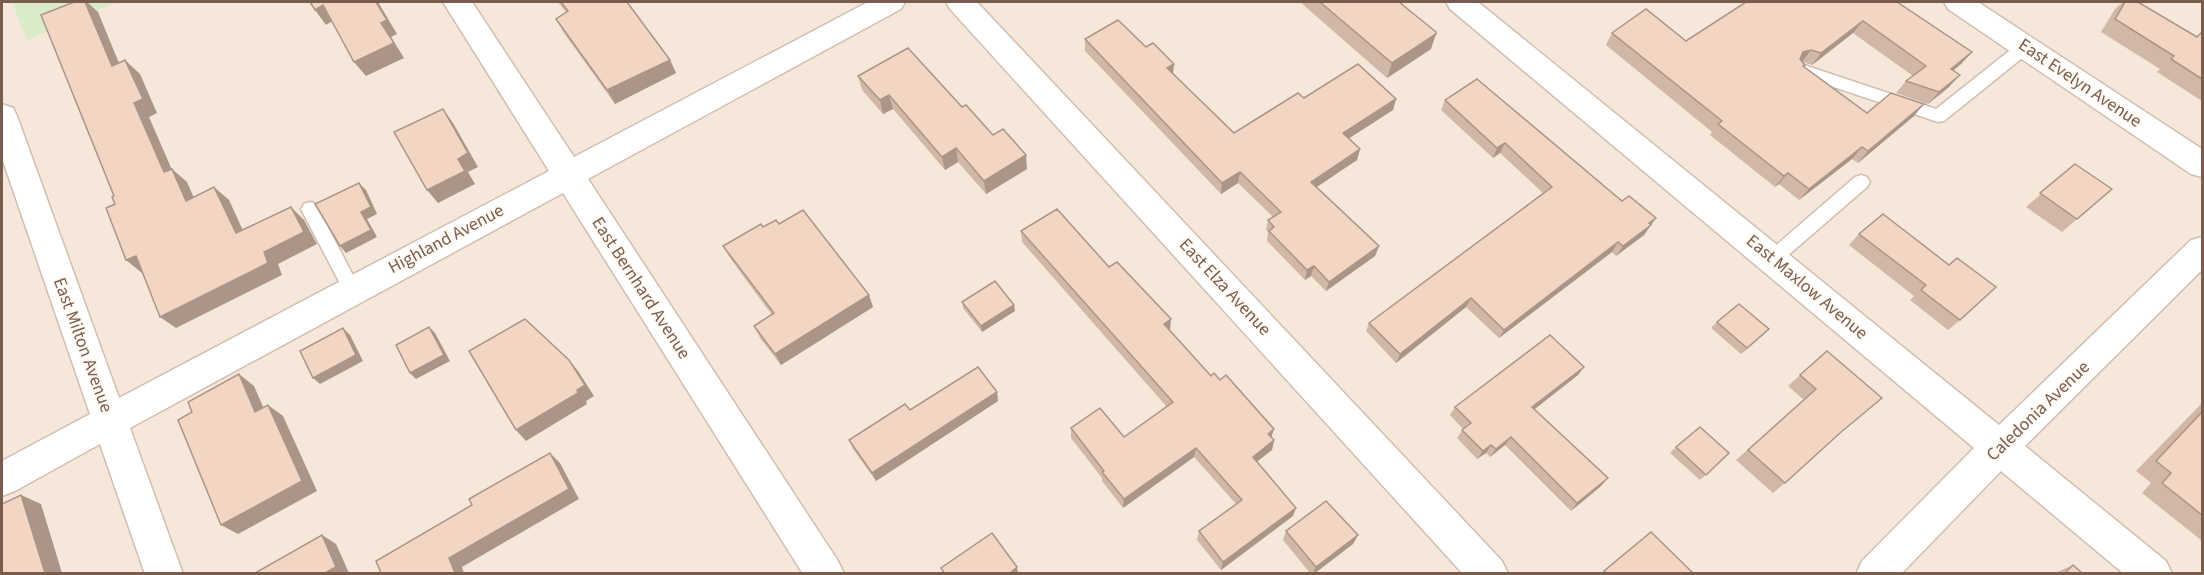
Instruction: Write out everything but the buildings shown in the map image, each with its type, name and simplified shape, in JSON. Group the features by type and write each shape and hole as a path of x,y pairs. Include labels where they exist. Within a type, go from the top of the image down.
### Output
{"street":[{"name":"East Bernhard Avenue","path":"458,2 825,573"},
{"name":"Highland Avenue","path":"2,479 891,2"},
{"name":"East Elza Avenue","path":"960,2 1490,573"},
{"name":"East Maxlow Avenue","path":"1460,2 2153,573"},
{"name":"East Evelyn Avenue","path":"1958,2 2202,165"},
{"name":"East Milton Avenue","path":"2,116 164,573"},
{"name":"Caledonia Avenue","path":"1875,573 2202,250"}],"lane":[{"path":"1801,70 1938,116 2025,47"},
{"path":"1772,259 1861,182"},
{"path":"310,209 352,290"}],"shaded area":[{"path":"2,2 2202,2 2202,573 2,573"}],"green space":[{"path":"12,2 117,2 27,40"}]}
